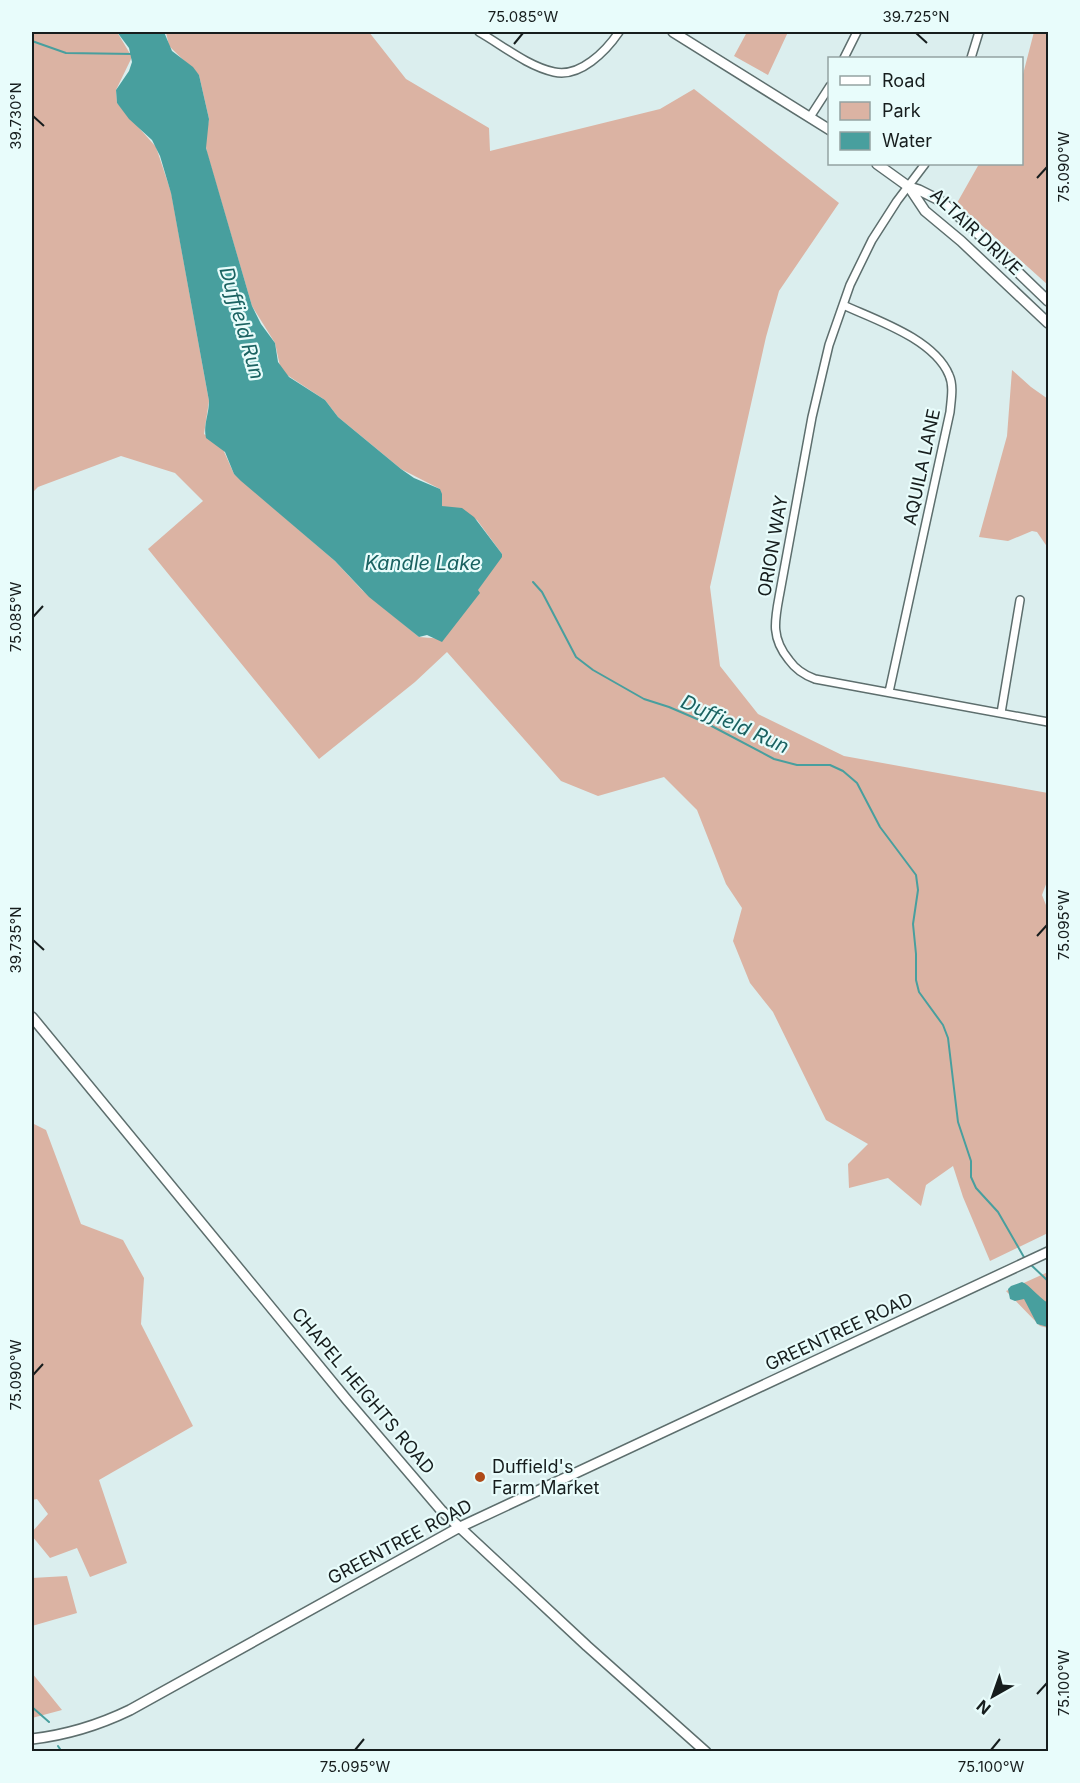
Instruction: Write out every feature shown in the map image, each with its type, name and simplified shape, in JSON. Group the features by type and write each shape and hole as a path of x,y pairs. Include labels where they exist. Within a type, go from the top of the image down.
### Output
{"street":[{"path":"479,32 527,60 556,73 576,70 587,64 599,56 619,32"},
{"path":"673,32 828,129"},
{"path":"844,57 857,32"},
{"path":"972,57 979,32"},
{"path":"810,117 828,89"},
{"name":"ALTAIR DRIVE","path":"878,165 909,187 939,200 967,223 1048,301"},
{"name":"ORION WAY","path":"924,165 897,201 873,240 843,305 829,345 819,384 778,600 776,639 795,668 815,679 1048,722"},
{"name":"ALTAIR DRIVE","path":"909,187 925,211 962,242 1048,323"},
{"name":"AQUILA LANE","path":"843,305 888,324 923,346 944,366 950,376 952,388 950,412 889,692"},
{"path":"1001,713 1020,600"},
{"name":"CHAPEL HEIGHTS ROAD","path":"32,1017 347,1400 458,1528 706,1752"},
{"name":"GREENTREE ROAD","path":"32,1739 54,1736 106,1722 134,1709 458,1528 1048,1252"}],"green space":[{"path":"32,32 117,32 132,57 116,90 117,103 156,147 171,192 209,401 204,434 222,447 234,474 335,561 362,590 419,637 444,639 502,554 477,520 442,506 440,489 401,469 338,417 325,400 281,371 275,343 252,306 207,153 205,141 209,119 199,75 169,46 166,32 369,32 406,79 489,128 490,151 660,109 694,89 839,203 779,291 766,337 710,587 720,666 758,714 844,756 1048,793 1048,879 1042,895 1048,910 1048,1233 990,1261 963,1197 953,1166 926,1185 921,1206 888,1178 849,1188 848,1164 868,1144 826,1120 773,1012 750,983 733,941 742,908 726,884 697,810 664,777 598,796 561,781 447,652 415,682 319,759 148,549 203,501 175,473 121,456 38,487 32,493"},
{"path":"747,32 788,32 768,75 734,56"},
{"path":"1034,32 1048,32 1048,285 957,203 978,165 1023,165 1023,74"},
{"path":"1012,370 1048,399 1048,548 1037,532 1032,531 1008,541 979,537 1007,436"},
{"path":"32,1123 46,1130 81,1224 123,1240 144,1278 141,1324 193,1426 99,1480 127,1563 90,1577 77,1548 50,1558 32,1536 32,1532 48,1514 37,1499 32,1500"},
{"path":"1048,1272 1048,1328 1040,1326 1006,1291"},
{"path":"67,1576 77,1613 32,1626 32,1578"},
{"path":"32,1673 62,1710 32,1718"}],"water":[{"name":"Kandle Lake","path":"117,32 164,32 172,51 193,67 199,75 209,119 206,148 252,306 261,324 275,343 278,362 289,377 325,400 338,417 401,469 414,478 440,489 442,506 462,508 474,517 502,554 478,590 480,593 442,642 427,635 419,637 369,597 335,561 241,481 234,474 225,452 206,438 209,401 171,193 160,156 152,140 129,119 117,103 116,90 129,71 132,62 129,48"},
{"path":"1022,1282 1048,1303 1048,1327 1037,1324 1024,1299 1015,1301 1010,1299 1008,1289"}],"waterway":[{"path":"32,41 66,53 134,54"},
{"name":"Duffield Run","path":"533,582 542,592 576,657 593,670 644,699 704,722 774,759 797,765 830,765 843,771 857,783 880,827 916,875 918,890 913,924 916,980 919,992 943,1025 948,1038 958,1122 971,1161 971,1177 976,1188 998,1212 1025,1259"},
{"name":"Duffield Run","path":"1029,1263 1048,1281"},
{"path":"32,1707 49,1722"},
{"path":"58,1746 62,1752"}],"place":[{"name":"Duffield's Farm Market","path":"480,1477"}]}
